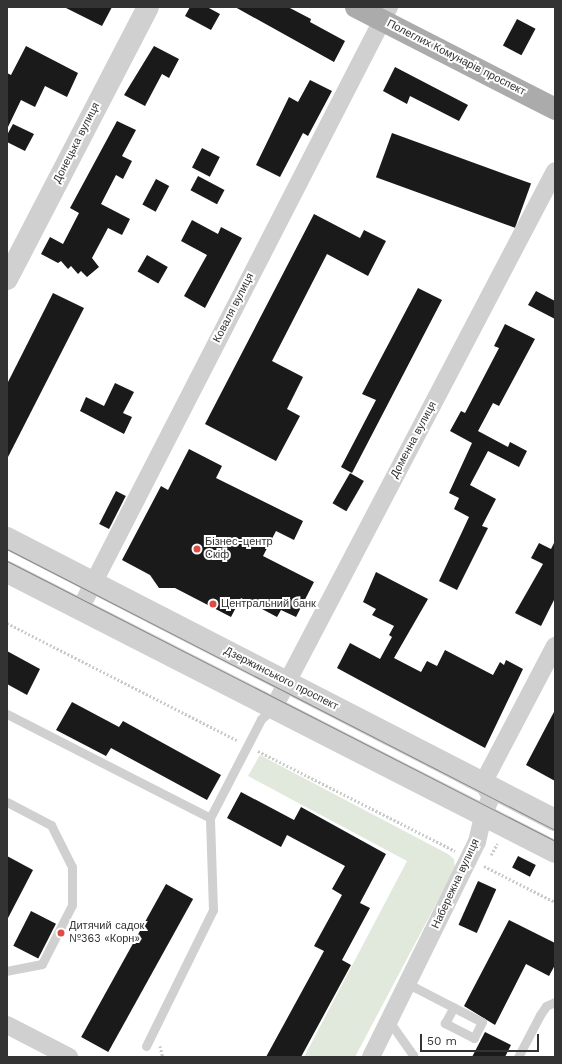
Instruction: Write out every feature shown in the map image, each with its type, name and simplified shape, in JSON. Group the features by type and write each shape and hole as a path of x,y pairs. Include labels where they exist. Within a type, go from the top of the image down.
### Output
{"main road":[{"name":"Полеглих Комунарів проспект","path":"356,7 385,14 555,109"}],"street":[{"name":"Донецька вулиця","path":"7,279 148,7"},
{"name":"Коваля вулиця","path":"80,609 385,14"},
{"name":"Доменна вулиця","path":"273,709 555,171"},
{"name":"Дзержинського проспект","path":"7,538 555,820"},
{"path":"7,572 555,852"},
{"path":"483,782 555,646"},
{"name":"Набережна вулиця","path":"371,1057 477,842 483,815 491,797 483,782"},
{"path":"7,1025 69,1057"}],"lane":[{"path":"146,1046 213,910 210,818 261,719 273,709"},
{"path":"7,714 210,818"},
{"path":"7,802 51,825 72,867 72,905 42,964 7,971"},
{"path":"407,983 454,1007"},
{"path":"518,1057 546,1006 555,1002"},
{"path":"389,1021 413,1054 412,1057"}],"path":[{"path":"7,623 555,902"}],"shaded area":[{"path":"260,755 448,854 454,859 455,868 355,1057 304,1057 407,861 248,776"}],"building":[{"path":"64,7 112,7 102,26"},
{"path":"190,7 207,7 220,14 211,30 185,16"},
{"path":"235,7 288,7 311,19 310,22 345,41 334,62"},
{"path":"517,19 536,29 521,55 503,45"},
{"path":"26,46 78,73 67,97 45,86 35,107 21,100 7,129 7,73 11,75"},
{"path":"154,46 179,59 169,78 162,74 145,106 124,95"},
{"path":"395,67 468,105 459,121 410,96 407,104 383,91"},
{"path":"310,80 332,91 308,136 303,133 280,177 256,165 289,97 298,102"},
{"path":"117,121 136,130 122,156 132,161 123,179 116,175 101,204 130,219 122,235 108,228 92,258 99,267 87,277 81,271 78,274 71,266 68,269 61,261 58,263 41,254 50,237 63,244 79,213 70,208"},
{"path":"13,124 34,134 25,151 7,142 7,135"},
{"path":"392,133 531,184 515,228 376,177"},
{"path":"202,148 220,157 210,177 192,168"},
{"path":"198,176 224,190 217,204 190,190"},
{"path":"156,179 169,186 156,212 142,205"},
{"path":"314,214 360,238 364,230 386,241 368,276 327,254 272,361 303,377 287,409 300,416 276,461 205,424"},
{"path":"192,220 218,234 221,227 242,238 205,308 184,296 207,255 181,241"},
{"path":"147,255 168,267 158,283 138,271"},
{"path":"418,288 442,300 352,473 341,467 376,400 362,394"},
{"path":"536,291 555,301 555,319 528,305"},
{"path":"53,293 84,308 7,459 7,384"},
{"path":"505,324 535,339 499,406 493,403 478,431 508,447 510,442 527,451 519,467 488,451 470,485 496,499 482,526 488,528 457,590 439,581 469,517 454,509 459,498 449,493 472,443 450,431 461,411 465,413 499,348 494,346"},
{"path":"115,383 134,392 123,413 132,417 124,434 80,411 86,397 104,406"},
{"name":"Бізнес-центр Скіф","path":"189,449 222,466 216,478 303,521 294,540 276,531 263,556 314,582 296,617 281,610 277,617 241,598 231,617 175,588 159,588 150,575 122,560 161,486 168,490"},
{"path":"350,473 364,481 346,511 332,503"},
{"path":"116,491 126,496 109,529 99,524"},
{"path":"555,541 555,598 541,626 515,613 543,564 531,558 539,543 551,549"},
{"path":"376,572 428,599 394,658 421,672 427,661 437,666 445,650 493,675 500,662 504,665 506,660 523,669 485,748 337,668 350,643 380,659 392,637 389,635 394,626 372,615 376,609 363,602"},
{"path":"7,651 40,669 27,695 7,684"},
{"path":"72,702 119,727 123,721 221,775 207,800 111,748 106,756 56,730"},
{"path":"555,710 555,781 526,765"},
{"path":"241,792 294,820 301,807 386,854 360,903 370,908 342,960 351,965 301,1057 266,1057 324,951 314,946 342,895 332,889 345,866 287,835 281,847 227,818"},
{"path":"7,856 33,870 7,920"},
{"path":"518,856 536,865 530,877 512,868"},
{"path":"478,881 496,889 477,933 458,925"},
{"path":"166,884 193,899 108,1052 81,1037"},
{"path":"31,911 56,924 38,958 13,946"},
{"path":"509,920 555,943 555,965 549,976 526,964 495,1025 464,1006"},
{"path":"485,1032 511,1045 505,1057 472,1057"}],"tram line":[{"path":"7,549 555,830"},
{"path":"7,561 555,841"}],"place":[{"name":"Бізнес-центр Скіф","path":"197,549"},
{"name":"Центральний банк","path":"213,604"},
{"name":"Дитячий садок №363 «Корн»","path":"61,933"}]}
